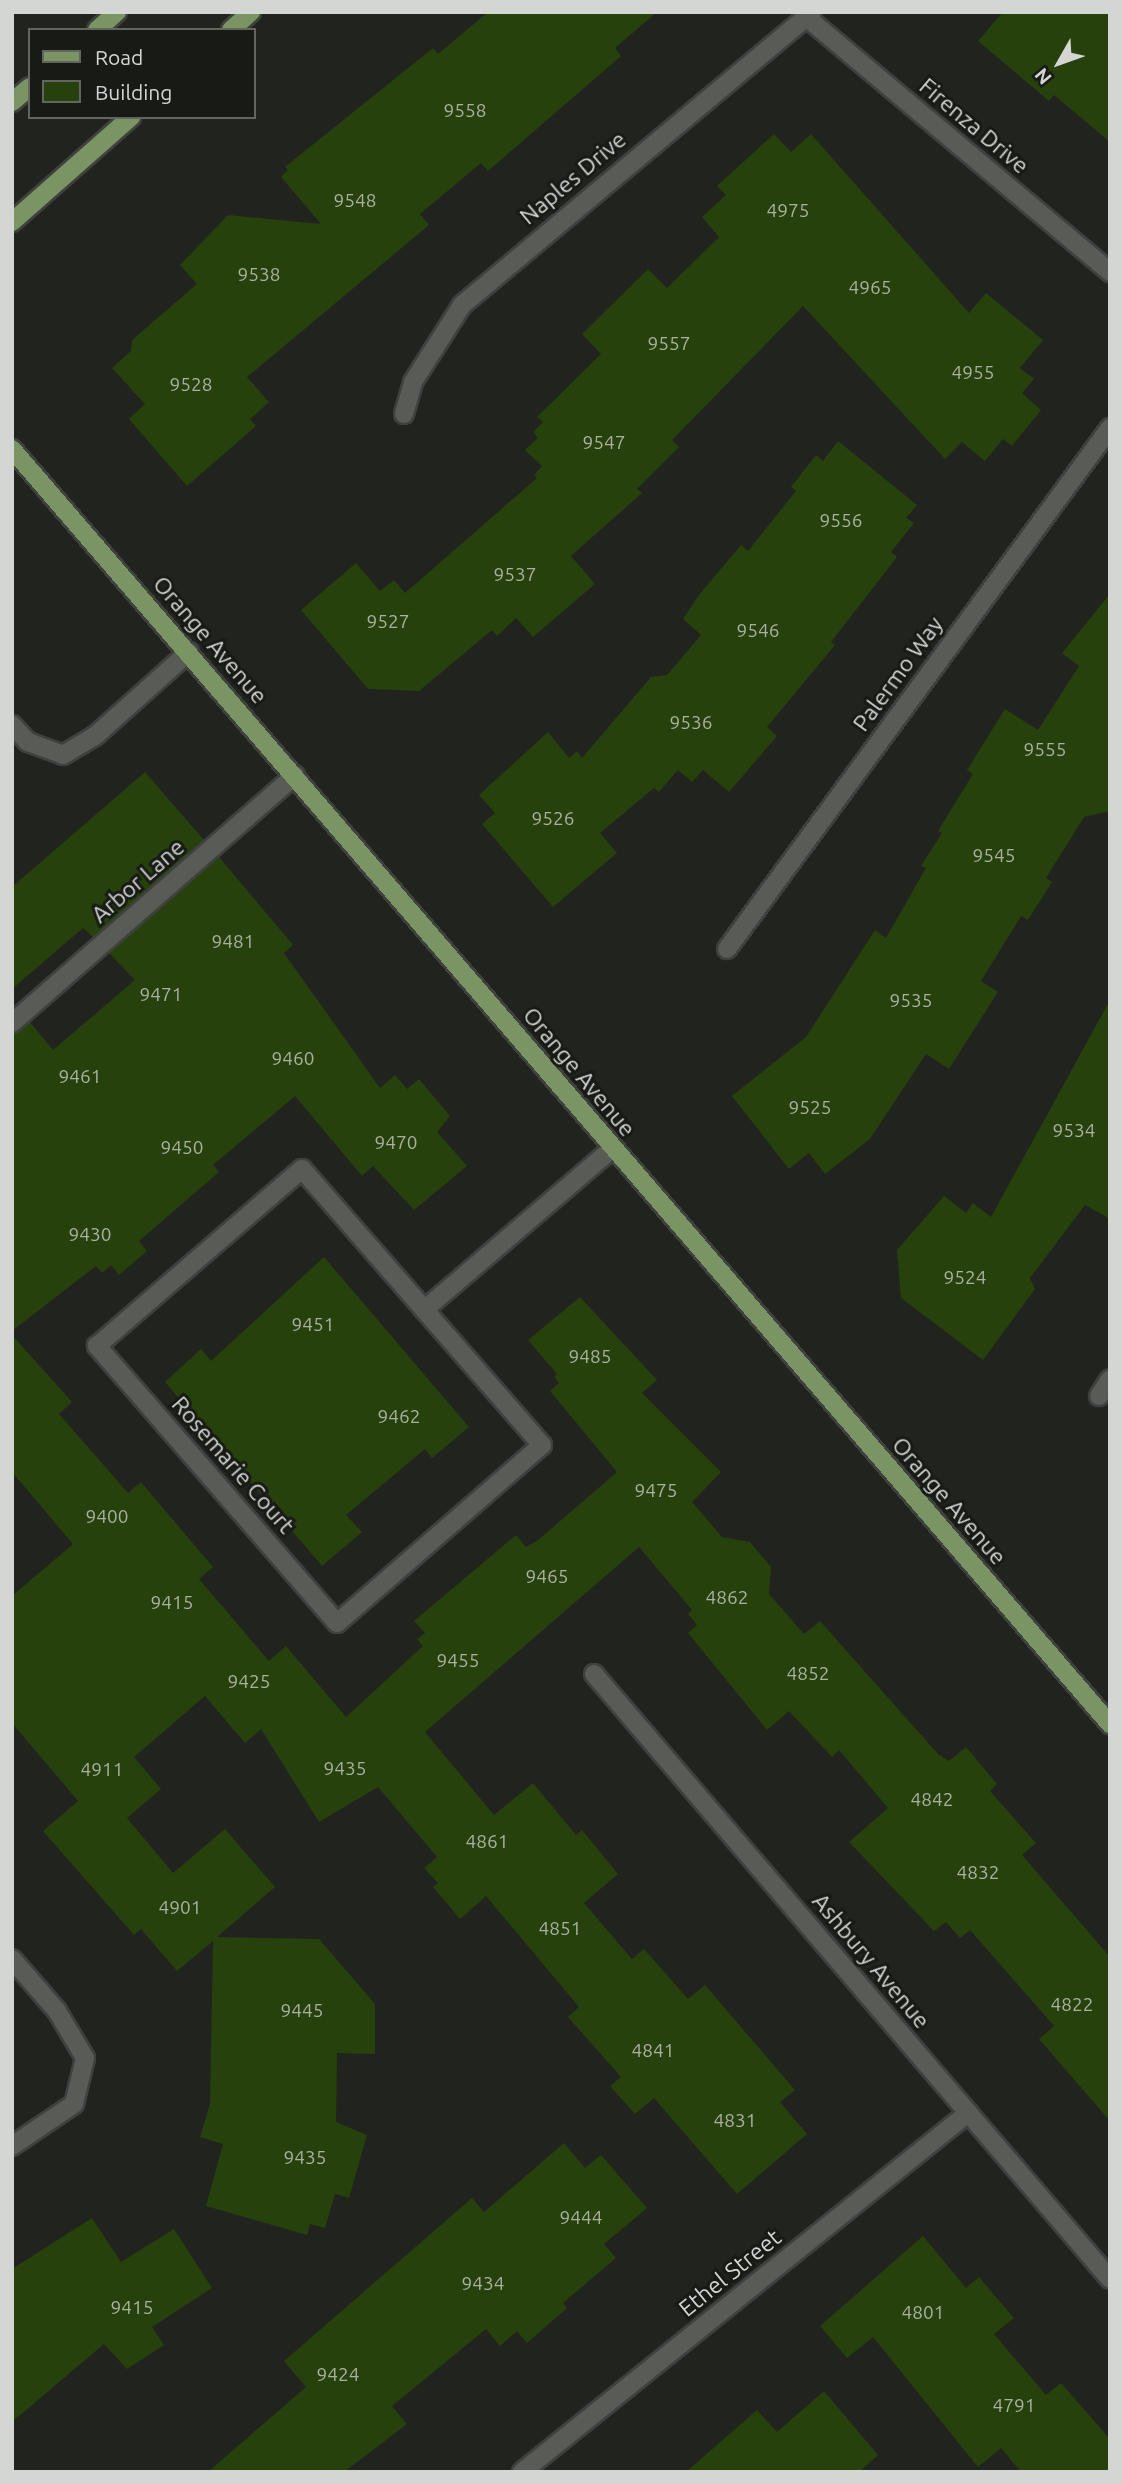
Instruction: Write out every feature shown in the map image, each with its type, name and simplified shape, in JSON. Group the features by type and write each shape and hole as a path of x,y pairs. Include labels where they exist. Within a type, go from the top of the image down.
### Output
{"main road":[{"path":"99,28 117,12"},
{"path":"233,28 251,12"},
{"path":"12,102 28,89"},
{"path":"12,222 129,119"},
{"name":"Orange Avenue","path":"12,449 295,775 612,1149 1110,1724"}],"street":[{"name":"Firenza Drive","path":"809,15 1110,271"},
{"name":"Naples Drive","path":"404,414 413,382 462,305 809,15"},
{"name":"Palermo Way","path":"727,949 1110,428"},
{"path":"12,725 28,742 63,755 95,736 189,652"},
{"name":"Arbor Lane","path":"12,1023 295,775"},
{"path":"424,1310 612,1149"},
{"name":"Rosemarie Court","path":"302,1169 424,1310 542,1445 337,1623 97,1346 302,1169"},
{"path":"1099,1396 1110,1379"},
{"name":"Ashbury Avenue","path":"594,1674 1110,2279"},
{"path":"12,1959 57,2011 85,2058 74,2104 12,2146"},
{"name":"Ethel Street","path":"522,2472 968,2113"}],"building":[{"path":"488,12 657,12 615,48 621,56 488,171 481,163 420,214 429,225 247,377 269,402 250,419 256,426 187,486 129,419 145,404 112,368 131,351 132,340 197,284 180,265 228,215 321,224 281,177 288,170 285,167 433,48 438,54"},
{"path":"1003,12 1110,12 1110,142 1054,95 1049,101 978,41"},
{"path":"774,134 791,152 811,134 969,313 986,293 1043,340 1020,368 1034,379 1022,393 1041,410 1012,446 1003,439 985,461 962,442 945,459 803,306 672,440 679,447 637,489 642,493 571,556 595,584 533,637 516,618 497,636 492,630 419,691 368,689 301,610 356,563 380,591 394,580 405,593 537,478 534,475 542,466 525,450 538,438 533,432 543,422 537,417 601,354 582,334 648,269 667,288 719,237 702,217 726,195 717,186"},
{"path":"838,441 917,505 906,518 914,523 891,552 897,557 831,642 835,645 767,727 777,736 729,792 703,770 692,782 678,770 659,792 654,788 600,833 617,853 553,907 482,824 495,813 479,795 548,732 569,758 577,751 582,758 651,677 667,675 701,635 683,619 699,595 741,545 748,551 796,491 791,487 816,455 823,461"},
{"path":"1110,594 1110,811 1084,817 1046,878 1052,882 1028,920 1021,916 981,981 998,992 949,1069 926,1054 870,1139 825,1174 809,1153 789,1169 732,1096 806,1037 875,930 886,938 926,868 921,866 942,833 938,831 973,774 967,770 1005,709 1038,730 1079,666 1062,653"},
{"path":"145,772 204,840 93,937 83,928 12,989 12,887"},
{"path":"219,857 293,945 284,953 380,1088 395,1075 407,1089 419,1079 450,1116 437,1132 467,1166 414,1210 373,1166 362,1176 295,1096 213,1165 219,1172 139,1241 147,1251 119,1275 111,1265 102,1273 96,1266 12,1331 12,1034 30,1022 53,1050 135,980 109,953"},
{"path":"1110,1000 1110,1219 1085,1205 1030,1278 1035,1289 983,1360 901,1298 897,1250 944,1196 966,1213 973,1203 991,1217"},
{"path":"324,1257 469,1427 432,1458 425,1449 346,1515 362,1532 322,1566 165,1382 201,1349 211,1361"},
{"path":"580,1297 657,1380 642,1393 721,1472 692,1502 722,1537 750,1542 771,1567 769,1594 804,1634 820,1621 938,1754 949,1761 966,1747 997,1784 990,1791 1036,1843 1022,1855 1110,1957 1110,2121 1039,2039 1054,2026 970,1930 960,1938 946,1922 934,1931 849,1842 888,1808 839,1750 832,1757 789,1711 767,1730 688,1633 697,1625 688,1614 692,1610 639,1547 425,1732 494,1815 533,1783 576,1835 582,1830 618,1874 584,1903 632,1959 644,1949 688,1999 705,1985 795,2090 780,2102 807,2134 737,2194 654,2098 635,2114 610,2086 621,2077 568,2017 579,2007 486,1896 460,1919 433,1887 438,1883 424,1868 437,1857 378,1787 319,1822 261,1729 245,1743 205,1696 134,1757 161,1789 127,1818 173,1873 225,1829 275,1887 217,1937 319,1939 375,2004 375,2054 337,2053 336,2122 367,2135 349,2198 335,2194 325,2228 310,2224 307,2235 206,2206 223,2144 200,2137 210,2104 213,1941 177,1971 141,1929 134,1935 43,1831 78,1801 12,1723 12,1596 73,1544 12,1472 12,1335 72,1402 59,1414 128,1493 141,1482 213,1567 199,1579 269,1661 286,1646 346,1717 423,1646 417,1639 425,1633 414,1621 516,1535 526,1547 537,1541 617,1472 550,1391 559,1383 554,1377 557,1374 528,1340"},
{"path":"564,2143 585,2168 601,2155 647,2208 604,2244 616,2258 563,2303 567,2308 527,2343 517,2331 500,2346 486,2329 392,2406 407,2424 344,2472 208,2472 306,2387 284,2361 472,2198 484,2212"},
{"path":"92,2218 121,2262 174,2229 212,2288 152,2327 164,2345 127,2369 104,2344 12,2422 12,2269"},
{"path":"923,2236 966,2288 979,2277 1014,2318 994,2334 1046,2395 1061,2383 1110,2439 1110,2472 1021,2472 1001,2448 978,2467 873,2337 847,2358 820,2326"},
{"path":"824,2391 878,2455 859,2472 686,2472 757,2410 777,2432"}]}
